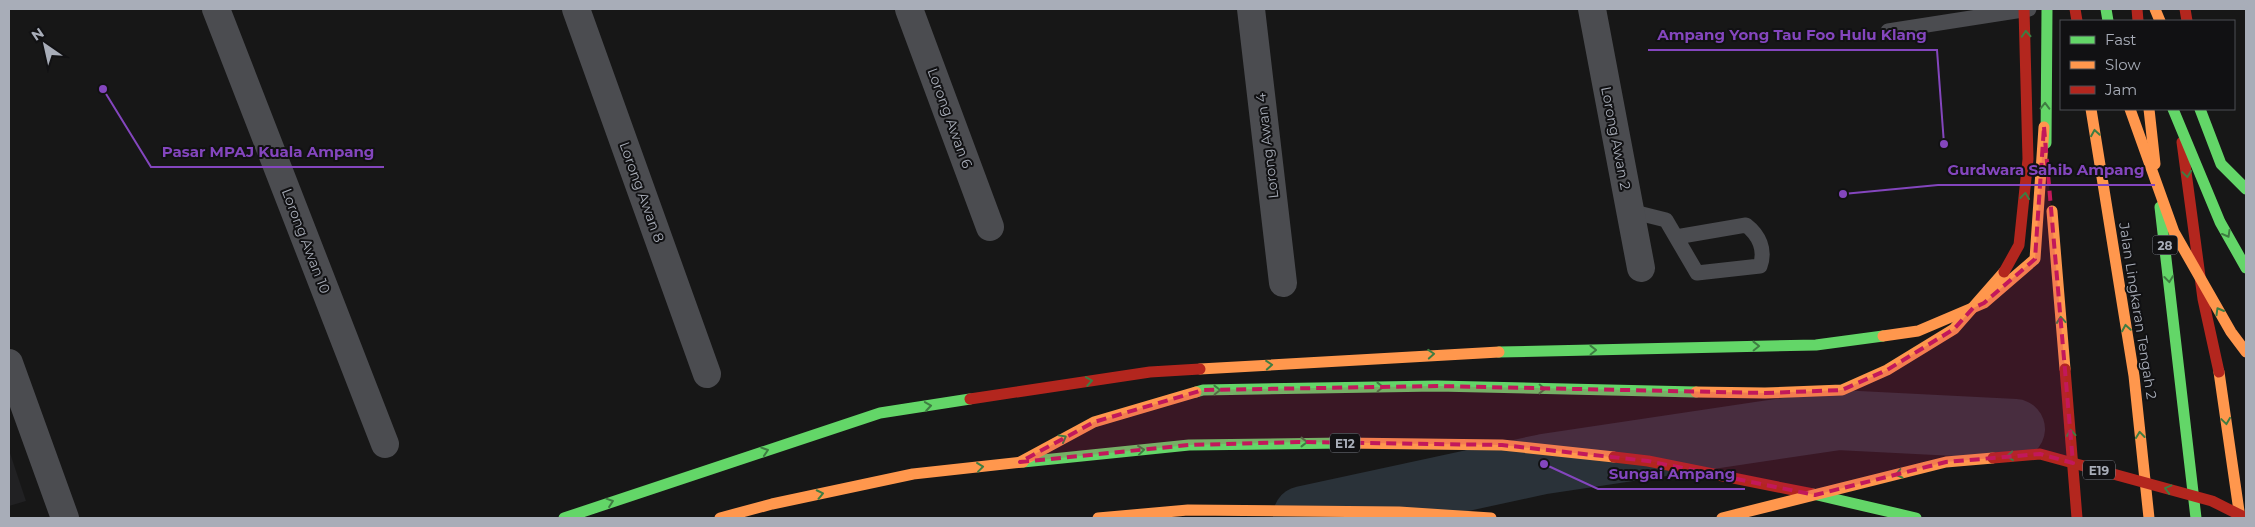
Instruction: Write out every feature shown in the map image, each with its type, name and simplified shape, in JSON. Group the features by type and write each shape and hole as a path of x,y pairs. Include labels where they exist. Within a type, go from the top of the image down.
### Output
{"main road":[{"path":"1020,462 1094,422 1203,390 1437,386 1765,393 1842,390 1887,370 1954,329 2002,275 2020,245 2028,159 2024,9"},
{"path":"564,518 880,413 1150,372 1454,353 1816,345 1918,331 1984,303 2035,259 2044,126 2047,9"},
{"path":"2153,9 2159,20"},
{"name":"Jalan Lingkaran Tengah 2","path":"2091,110 2134,376 2150,518"},
{"path":"2130,110 2174,232 2231,332 2246,352"},
{"name":"28","path":"2149,110 2196,518"},
{"path":"2173,110 2220,222 2246,268"},
{"path":"2178,110 2204,299 2219,372 2240,518"},
{"path":"2200,110 2221,164 2246,189"},
{"path":"2044,126 2066,369 2077,518"},
{"name":"E12","path":"720,518 772,504 913,474 1199,445 1299,442 1502,445 1648,461 1785,488 1916,518"},
{"name":"E19","path":"1722,518 1946,462 2040,454 2212,501 2246,518"},
{"path":"1098,518 1188,510 1399,512 1491,518"},
{"path":"1399,512 1423,518"}],"street":[{"name":"Lorong Awan 10","path":"216,9 385,444"},
{"name":"Lorong Awan 8","path":"576,9 707,374"},
{"name":"Lorong Awan 6","path":"909,9 990,227"},
{"name":"Lorong Awan 4","path":"1251,9 1283,283"},
{"name":"Lorong Awan 2","path":"1592,9 1641,268"},
{"path":"9,363 65,518"}],"lane":[{"path":"1888,31 2033,9"},
{"path":"1630,211 1666,220 1676,238 1697,273 1760,266 1764,256 1756,233 1746,225 1676,238"}],"highlighted area":[{"path":"2044,127 2073,463 2040,454 1946,462 1815,495 1648,461 1502,445 1299,442 1189,445 1020,462 1094,422 1203,390 1437,386 1765,393 1842,390 1887,370 1954,329 1973,308 1984,303 2035,259"}],"shaded area":[{"path":"9,450 26,501 9,506"}],"waterway":[{"path":"1303,516 1544,464 1838,420 2015,429"}],"traffic: fast":[{"path":"2046,143 2047,9"},
{"path":"2106,9 2108,20"},
{"path":"2173,110 2220,222 2246,268"},
{"path":"2200,110 2221,164 2246,189"},
{"path":"2160,207 2196,518"},
{"path":"1499,352 1816,345 1883,336"},
{"path":"1196,392 1203,390 1437,386 1696,392"},
{"path":"564,518 880,413 970,399"},
{"path":"1023,462 1189,445 1344,443"},
{"path":"1813,494 1916,518"}],"traffic: slow":[{"path":"2155,9 2160,20"},
{"path":"2091,110 2134,376 2149,518"},
{"path":"2130,110 2174,232 2231,332 2246,352"},
{"path":"2149,110 2155,164"},
{"path":"1883,336 1918,331 1984,303 2035,259 2044,127"},
{"path":"2052,211 2065,369"},
{"path":"1696,392 1765,393 1842,390 1887,370 1954,329 2004,272"},
{"path":"1200,369 1499,352"},
{"path":"2219,372 2240,518"},
{"path":"1020,462 1094,422 1196,392"},
{"path":"1344,443 1502,445 1614,457"},
{"path":"1722,518 1946,462 1993,458"},
{"path":"720,518 772,504 913,474 1023,462"},
{"path":"1098,518 1188,510 1399,512 1491,518"}],"traffic: jam":[{"path":"2004,272 2019,245 2028,159 2024,9"},
{"path":"2075,9 2077,20"},
{"path":"2137,9 2138,20"},
{"path":"2185,9 2187,20"},
{"path":"2182,142 2203,299 2219,372"},
{"path":"970,399 1150,372 1200,369"},
{"path":"2065,369 2077,518"},
{"path":"1993,458 2040,454 2212,501 2246,518"},
{"path":"1614,457 1648,461 1813,494"}],"place":[{"name":"Pasar MPAJ Kuala Ampang","path":"103,89"},
{"name":"Ampang Yong Tau Foo Hulu Klang","path":"1944,144"},
{"name":"Gurdwara Sahib Ampang","path":"1843,194"},
{"name":"Sungai Ampang","path":"1544,464"}]}
